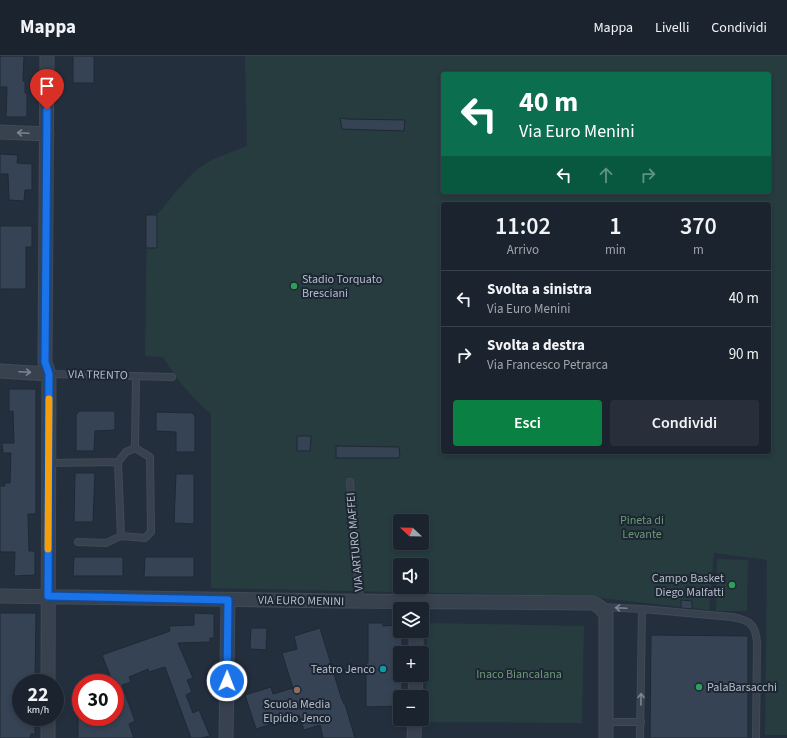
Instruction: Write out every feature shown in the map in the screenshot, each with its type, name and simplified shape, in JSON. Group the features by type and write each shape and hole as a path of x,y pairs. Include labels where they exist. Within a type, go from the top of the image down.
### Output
{"street":[{"path":"47,56 45,362 49,374 48,596 50,612 48,674"},
{"path":"0,132 47,134"},
{"name":"VIA TRENTO","path":"0,371 49,374"},
{"name":"VIA EURO MENINI","path":"0,596 360,601 393,603"},
{"path":"226,738 228,600"},
{"name":"VIA EURO MENINI","path":"429,605 586,602 593,603 600,607"},
{"path":"600,607 605,612 606,628 606,738"},
{"path":"48,726 48,738"},
{"path":"414,738 415,726"}],"lane":[{"name":"VIA TRENTO","path":"49,374 172,377"},
{"path":"135,448 136,376"},
{"path":"121,536 118,462 126,452 135,448"},
{"path":"78,542 106,543 121,536 145,538 150,532 150,457 135,448"},
{"path":"48,463 118,462"},
{"name":"VIA ARTURO MAFFEI","path":"350,482 360,601"},
{"path":"600,607 642,609 732,617 747,620 755,629 757,643 756,738"},
{"path":"640,738 642,609"},
{"path":"606,722 641,722"}],"green space":[{"name":"Pineta di Levante","path":"245,56 787,56 787,735 765,735 767,560 714,553 709,610 582,596 429,593 429,558 393,558 393,592 211,588 211,414 185,388 163,357 145,356 147,215 158,214 188,178 210,161 247,146"},
{"name":"Campo Basket Diego Malfatti","path":"717,559 748,560 747,611 716,611"},
{"name":"Inaco Biancalana","path":"429,623 584,626 582,723 429,722 429,690 426,690 426,682 429,682 429,646 427,646 427,638 429,638"}],"building":[{"path":"0,56 24,56 23,81 25,81 25,93 27,93 27,117 6,117 7,87 0,87"},
{"path":"73,56 94,56 94,83 73,83"},
{"path":"340,118 405,120 404,131 342,129"},
{"path":"0,154 18,155 17,163 32,164 32,190 25,190 24,201 9,200 8,174 0,174"},
{"path":"146,215 157,215 157,248 146,248"},
{"path":"0,226 32,226 32,247 26,247 26,289 0,289"},
{"path":"9,389 36,389 36,514 28,514 29,551 35,551 35,575 14,576 15,552 0,552 0,486 5,486 4,483 10,483 11,453 3,453 2,443 14,443 13,411 9,412"},
{"path":"79,411 115,411 115,430 95,431 94,451 76,451 76,415"},
{"path":"156,412 192,413 195,416 195,452 176,452 176,432 156,431"},
{"path":"297,436 311,436 310,451 297,451"},
{"path":"336,446 399,447 400,457 336,458"},
{"path":"75,473 95,473 93,522 74,522"},
{"path":"176,474 194,474 194,524 174,523"},
{"path":"74,557 123,557 123,576 73,576"},
{"path":"145,557 194,557 194,577 144,577"},
{"path":"681,600 692,601 692,609 681,608"},
{"path":"0,613 36,613 35,674 12,674 12,726 35,726 35,734 31,734 30,738 0,738"},
{"path":"194,613 214,614 214,638 210,638 210,642 178,643 193,678 187,680 192,692 186,695 193,713 199,710 210,736 201,738 191,738 165,667 149,672 148,669 129,677 131,682 124,684 124,674 109,674 102,655 170,631 169,626 194,625"},
{"name":"Teatro Jenco","path":"368,623 383,623 383,626 393,625 393,638 402,638 402,646 393,646 393,682 402,682 402,690 393,690 393,706 366,707 366,663 368,663"},
{"path":"251,628 267,628 266,650 250,649"},
{"path":"320,628 355,738 323,738 320,725 304,730 299,715 256,729 245,695 271,687 273,694 293,688 282,653 297,649 294,636"},
{"name":"PalaBarsacchi","path":"651,635 748,636 748,738 650,738"},
{"path":"124,691 135,721 129,724 134,738 78,738 78,726 124,726"}],"slow traffic":[{"path":"48,549 49,399"}],"place":[{"name":"Stadio Torquato Bresciani","path":"294,286"},
{"name":"Campo Basket Diego Malfatti","path":"732,585"},
{"name":"Teatro Jenco","path":"383,669"},
{"name":"PalaBarsacchi","path":"699,687"},
{"name":"Scuola Media Elpidio Jenco","path":"297,690"}],"route":[{"path":"47,110 45,362 49,374 48,596 228,600 227,681"}]}
